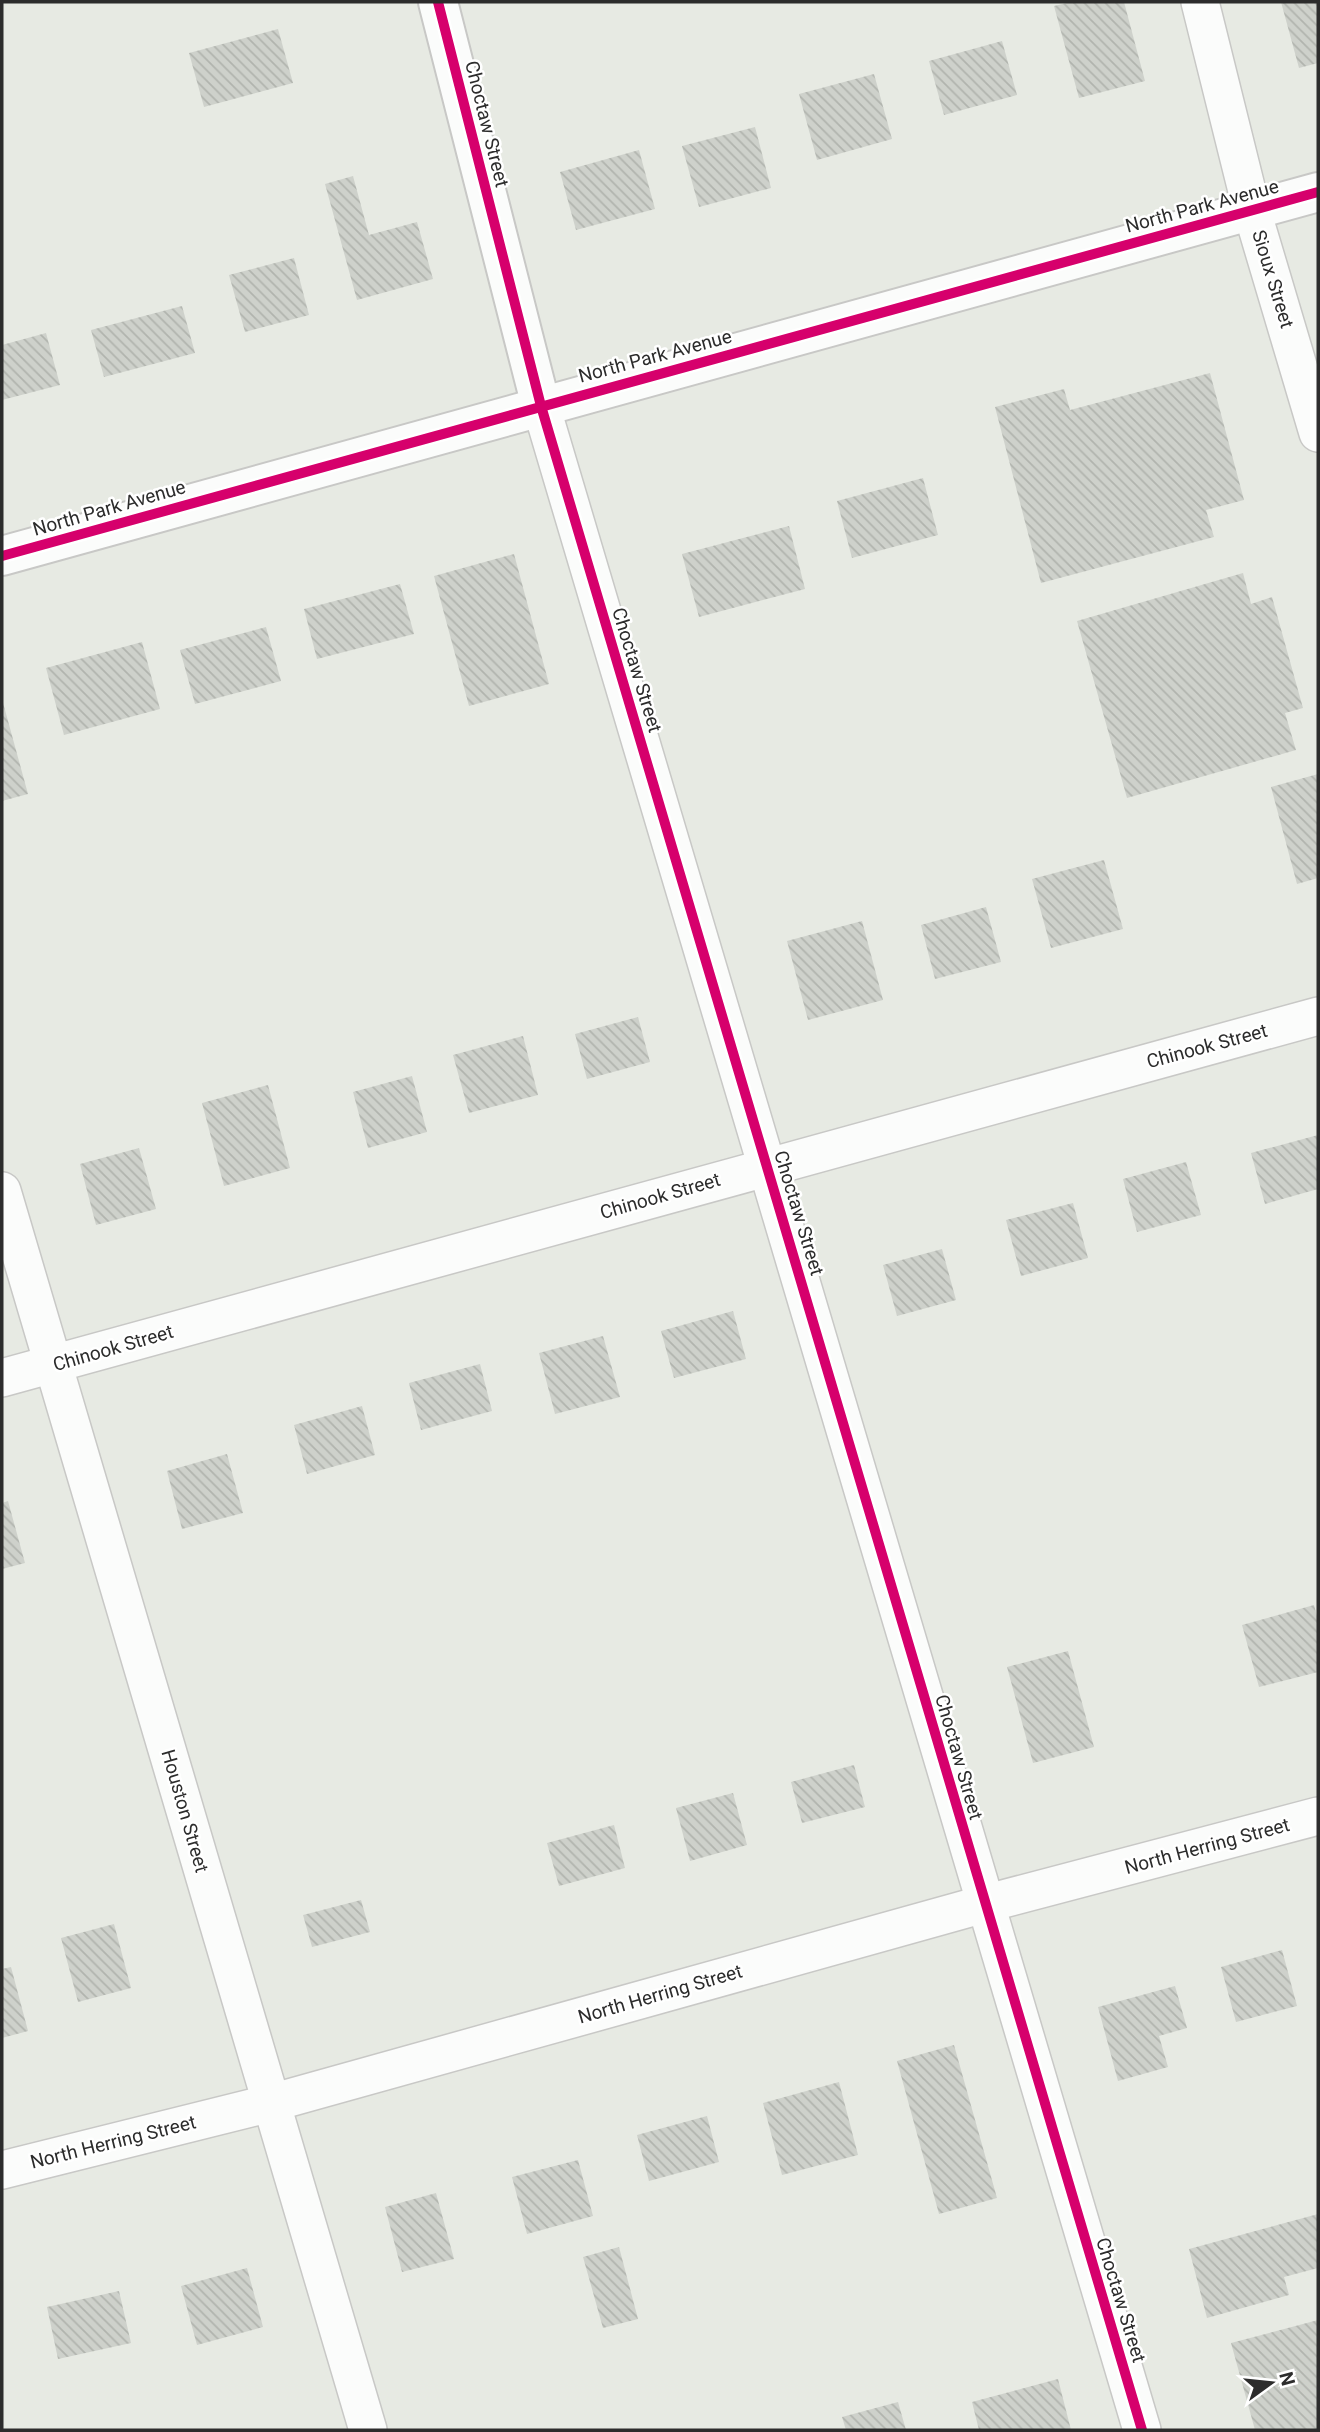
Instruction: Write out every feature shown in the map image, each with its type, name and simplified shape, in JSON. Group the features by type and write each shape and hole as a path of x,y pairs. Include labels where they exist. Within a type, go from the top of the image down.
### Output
{"street":[{"name":"Choctaw Street","path":"438,2 541,406 1142,2430"},
{"name":"Sioux Street","path":"1200,2 1252,211 1318,433"},
{"name":"North Park Avenue","path":"2,556 1318,192"},
{"name":"Chinook Street","path":"2,1378 1318,1016"},
{"name":"Houston Street","path":"2,1191 368,2430"},
{"name":"North Herring Street","path":"2,2170 271,2103 984,1904 1318,1816"}],"building":[{"path":"1071,2 1124,2 1145,81 1079,98 1054,6"},
{"path":"1281,2 1318,2 1318,63 1299,68"},
{"path":"278,29 293,83 204,107 189,53"},
{"path":"1002,41 1017,95 944,115 929,61"},
{"path":"874,74 892,139 817,160 799,94"},
{"path":"755,127 771,188 699,207 682,146"},
{"path":"639,150 655,209 576,230 560,172"},
{"path":"353,176 369,235 417,222 433,279 357,300 325,184"},
{"path":"294,258 309,315 245,332 229,275"},
{"path":"182,306 195,353 104,377 91,330"},
{"path":"46,333 60,385 2,400 2,345"},
{"path":"1210,373 1244,500 1206,510 1214,537 1041,583 995,407 1064,389 1070,410"},
{"path":"923,478 938,535 852,558 837,501"},
{"path":"789,526 805,589 699,617 682,554"},
{"path":"514,554 549,684 469,706 434,576"},
{"path":"1243,573 1251,604 1272,597 1303,708 1285,713 1296,750 1127,798 1077,621"},
{"path":"400,584 414,634 317,659 304,609"},
{"path":"266,627 281,681 195,704 180,650"},
{"path":"142,642 160,709 64,735 46,668"},
{"path":"2,699 28,794 2,801"},
{"path":"1318,774 1318,878 1297,884 1271,787"},
{"path":"1104,860 1123,929 1051,948 1032,879"},
{"path":"986,907 1001,962 935,979 921,925"},
{"path":"862,921 883,1000 808,1020 787,941"},
{"path":"638,1017 650,1062 587,1079 575,1034"},
{"path":"523,1036 538,1095 469,1113 453,1055"},
{"path":"412,1076 427,1132 368,1148 353,1092"},
{"path":"268,1085 290,1168 224,1186 202,1103"},
{"path":"1318,1135 1318,1189 1265,1204 1251,1153"},
{"path":"139,1148 156,1209 96,1225 80,1164"},
{"path":"1186,1162 1201,1215 1137,1232 1123,1179"},
{"path":"1073,1203 1088,1258 1021,1276 1006,1220"},
{"path":"942,1249 956,1300 897,1316 883,1265"},
{"path":"733,1311 746,1359 674,1378 661,1331"},
{"path":"603,1336 620,1397 555,1414 539,1353"},
{"path":"480,1364 492,1411 421,1430 409,1383"},
{"path":"362,1406 375,1455 307,1474 294,1425"},
{"path":"227,1454 243,1513 182,1529 167,1471"},
{"path":"8,1501 25,1563 2,1569 2,1503"},
{"path":"1314,1605 1318,1620 1318,1672 1259,1687 1242,1625"},
{"path":"1068,1651 1094,1747 1033,1763 1007,1667"},
{"path":"854,1765 865,1807 802,1823 791,1782"},
{"path":"733,1793 747,1845 690,1861 676,1808"},
{"path":"614,1825 625,1868 559,1886 547,1843"},
{"path":"361,1900 370,1932 312,1947 303,1915"},
{"path":"114,1924 131,1988 78,2002 61,1938"},
{"path":"1282,1950 1297,2006 1236,2022 1221,1967"},
{"path":"11,1967 28,2031 2,2038 2,1969"},
{"path":"1175,1986 1187,2028 1159,2036 1168,2067 1118,2081 1098,2007"},
{"path":"954,2045 997,2198 939,2214 897,2061"},
{"path":"839,2082 858,2155 782,2175 763,2103"},
{"path":"707,2116 719,2162 649,2181 637,2135"},
{"path":"578,2160 593,2216 527,2234 512,2177"},
{"path":"436,2193 454,2259 402,2272 385,2207"},
{"path":"1318,2214 1318,2268 1284,2277 1289,2295 1207,2318 1189,2249"},
{"path":"619,2247 638,2319 603,2328 583,2257"},
{"path":"247,2268 263,2327 197,2345 181,2286"},
{"path":"119,2291 131,2343 58,2359 47,2307"},
{"path":"1318,2320 1318,2430 1255,2430 1231,2343"},
{"path":"1058,2379 1071,2430 979,2430 972,2402"},
{"path":"898,2402 906,2430 846,2430 842,2417"}],"cycle path":[{"path":"438,2 541,406 1142,2430"},
{"path":"2,556 1318,192"}]}
